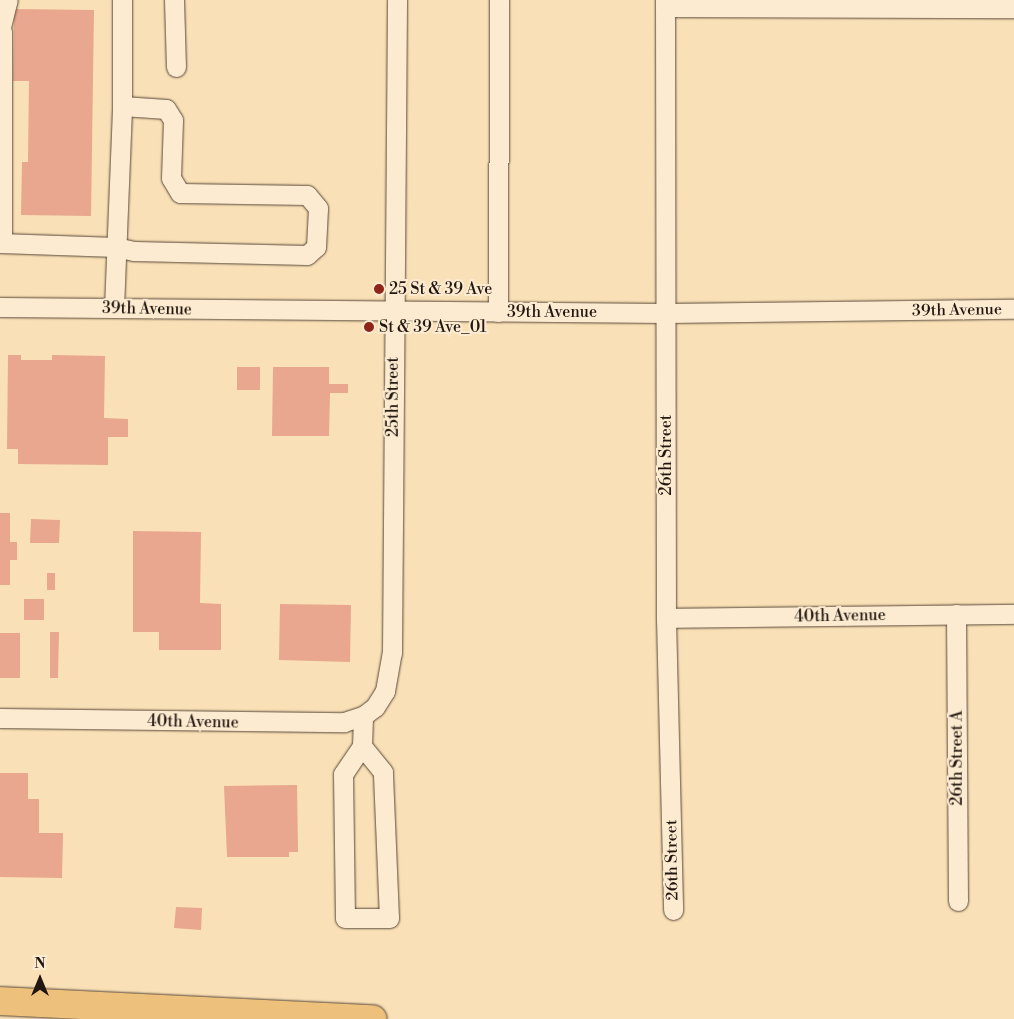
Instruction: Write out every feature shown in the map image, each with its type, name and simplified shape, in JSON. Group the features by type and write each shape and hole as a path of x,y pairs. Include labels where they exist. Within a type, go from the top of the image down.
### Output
{"highway":[{"path":"0,1001 373,1019"}],"street":[{"path":"8,0 1,31 1,243 116,247 134,251 307,255 316,247 318,208 307,195 180,193 171,178 173,120 166,109 122,106"},
{"path":"114,308 122,106 122,0"},
{"path":"174,0 176,67"},
{"name":"25th Street","path":"379,701 385,691 392,653 397,0"},
{"path":"498,312 499,0"},
{"path":"665,4 1014,8"},
{"name":"26th Street","path":"665,4 666,618 673,910"},
{"name":"39th Avenue","path":"0,307 666,313 1014,309"},
{"name":"26th Street A","path":"956,614 958,901"},
{"name":"40th Avenue","path":"666,618 1014,614"},
{"name":"40th Avenue","path":"0,718 315,724 344,722 363,716 379,701"},
{"path":"362,746 383,772 389,918 346,918 343,774 362,746 363,716"}],"building":[{"path":"14,9 94,10 91,216 21,215 22,162 28,162 29,81 13,81"},
{"path":"8,355 21,355 21,360 52,360 52,355 105,356 104,418 128,419 128,437 108,437 108,465 18,464 18,449 7,449"},
{"path":"237,367 260,367 260,390 237,390"},
{"path":"273,367 329,367 329,384 348,384 348,393 330,393 329,436 272,436"},
{"path":"0,513 10,513 10,542 17,542 17,560 10,560 10,585 0,585"},
{"path":"31,519 60,520 59,543 30,543"},
{"path":"133,531 201,532 200,603 221,604 221,650 159,650 159,632 133,632"},
{"path":"47,573 55,573 55,590 47,590"},
{"path":"24,599 44,599 44,620 24,620"},
{"path":"280,604 351,605 350,662 279,660"},
{"path":"50,632 59,632 58,678 50,678"},
{"path":"0,633 20,633 20,678 0,678"},
{"path":"0,773 28,773 28,799 39,799 39,833 63,833 62,878 0,877"},
{"path":"297,785 298,852 289,852 289,857 227,857 224,786"},
{"path":"176,907 202,908 201,930 174,928"}],"place":[{"name":"25 St & 39 Ave","path":"379,289"},
{"name":"St & 39 Ave_01","path":"369,327"}]}
